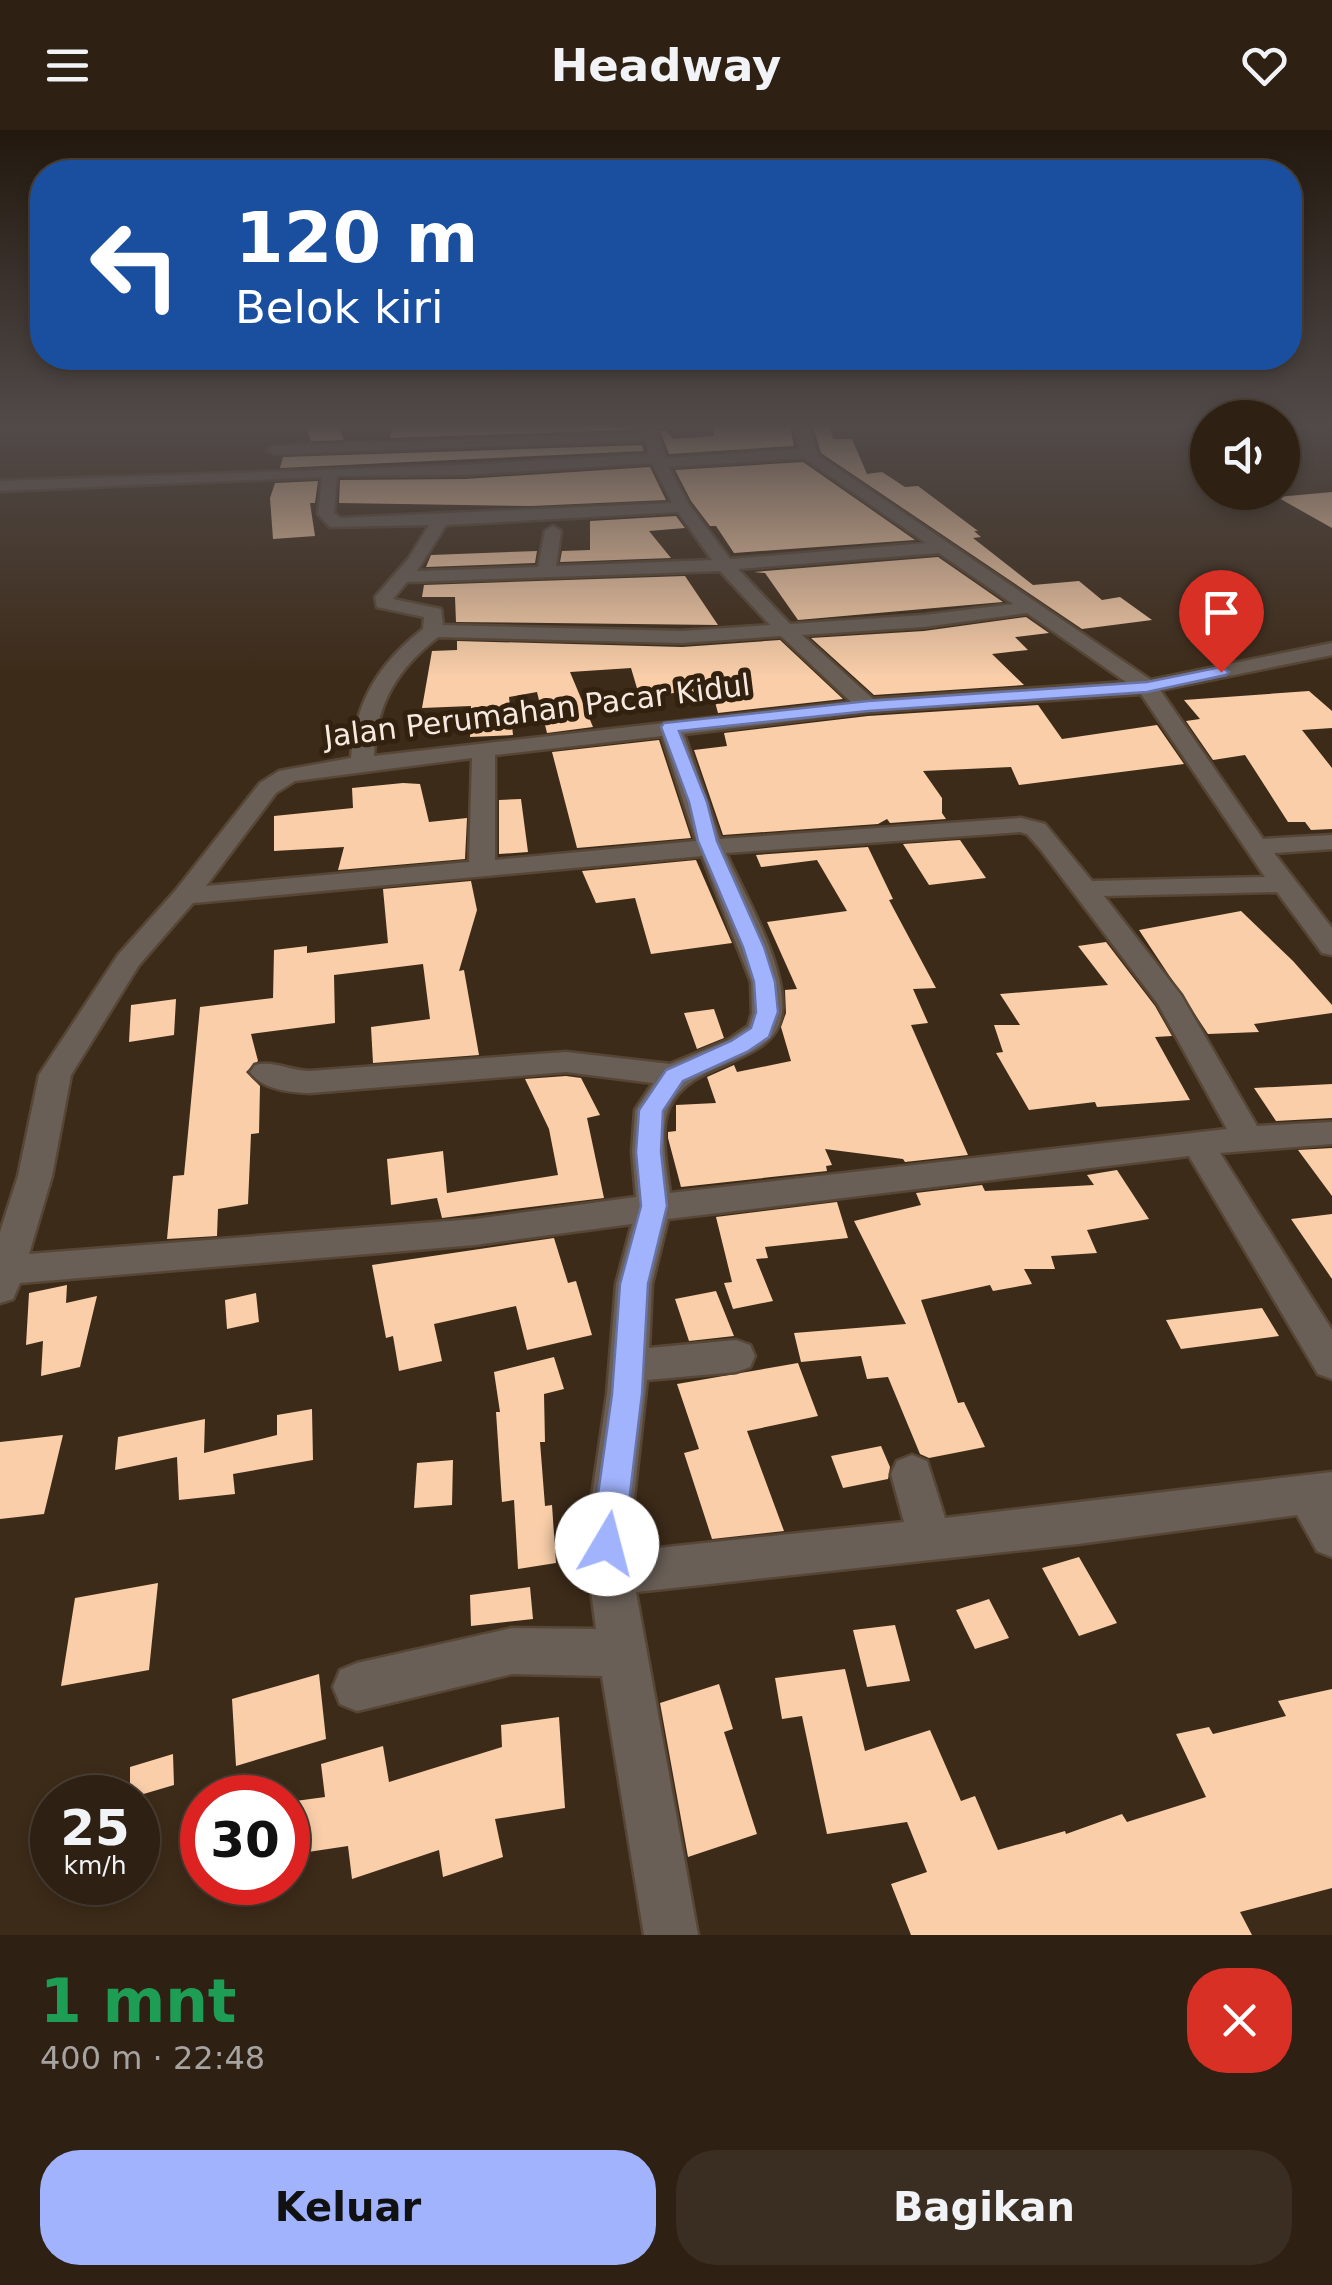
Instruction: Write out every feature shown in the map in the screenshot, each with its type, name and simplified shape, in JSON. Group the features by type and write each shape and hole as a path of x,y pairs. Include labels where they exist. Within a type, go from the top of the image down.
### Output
{"street":[{"path":"327,508 326,514 336,523 662,508"},
{"path":"686,508 726,565 786,632 868,706"},
{"path":"887,508 1147,687 1187,740 1256,847 1332,947"},
{"path":"432,630 434,613 384,603 384,597 441,520"},
{"path":"546,570 553,531"},
{"path":"402,577 726,565 944,547"},
{"path":"362,764 363,725 379,685 414,644 432,630 682,637 924,621 1031,607"},
{"name":"Jalan Perumahan Pacar Kidul","path":"2,1280 35,1176 56,1075 128,961 185,896 268,788 287,776 309,770 868,706 1147,687 1332,649"},
{"path":"266,1072 288,1081 310,1082 566,1062 675,1075 739,1047 761,1032 767,1012 754,947 710,847 670,727"},
{"path":"482,869 484,750"},
{"path":"185,896 854,834 1021,825 1036,829 1087,889 1171,1001 1248,1138"},
{"path":"1256,847 1332,842"},
{"path":"1087,889 1283,884"},
{"path":"671,1935 607,1544 634,1284 654,1206 649,1152 651,1110 675,1075"},
{"path":"2,1280 396,1236 475,1232 654,1206 1248,1138 1332,1134"},
{"path":"1198,1144 1332,1363"},
{"path":"627,1366 736,1356"},
{"path":"912,1474 930,1540"},
{"path":"610,1574 1320,1493 1332,1536"},
{"path":"358,1687 512,1651 622,1654"}],"building":[{"path":"271,508 311,508 315,536 273,539"},
{"path":"696,508 869,508 915,540 734,553 716,526 710,526"},
{"path":"903,508 948,508 978,531 974,531 981,537 973,538 1033,585 1079,581 1102,600 1120,597 1152,620 1082,629"},
{"path":"1300,508 1332,508 1332,528 1300,510"},
{"path":"676,516 685,528 649,531 671,558 560,562 562,551 590,550 590,521"},
{"path":"537,551 535,563 426,567 431,555"},
{"path":"938,557 1003,602 798,620 765,573 754,572"},
{"path":"685,576 718,625 456,622 455,597 422,597 424,585"},
{"path":"1026,617 1049,633 1015,637 1028,650 992,654 1024,685 874,695 811,638 924,631"},
{"path":"780,640 843,699 718,713 712,691 639,695 631,668 570,672 593,727 547,733 537,692 509,697 513,735 470,737 471,706 422,708 432,651 457,650 457,641 682,647"},
{"path":"1309,691 1332,711 1332,728 1302,730 1332,768 1332,829 1311,830 1305,822 1288,822 1245,755 1213,760 1186,721 1200,719 1184,700"},
{"path":"1038,705 1062,739 1157,725 1184,764 1019,785 1011,767 923,771 942,798 946,819 890,823 887,819 878,824 723,835 694,750 727,746 724,733 868,716"},
{"path":"659,740 691,838 577,848 552,752"},
{"path":"420,784 429,822 467,818 465,859 338,870 344,847 274,851 274,816 353,808 352,788"},
{"path":"521,799 528,852 499,854 499,800"},
{"path":"960,840 986,878 929,885 903,844"},
{"path":"868,847 893,899 889,900 936,988 913,989 928,1023 911,1025 968,1155 905,1162 825,1149 832,1165 826,1166 827,1171 681,1187 668,1138 668,1132 676,1131 676,1105 716,1103 707,1077 734,1065 737,1072 791,1061 781,1027 786,1013 785,990 797,989 767,922 847,911 817,860 761,867 756,855"},
{"path":"696,860 732,943 651,954 635,898 596,903 582,871"},
{"path":"471,881 477,910 459,971 464,970 479,1055 373,1063 371,1027 430,1019 423,964 334,975 335,1023 251,1034 258,1061 246,1072 260,1086 259,1133 251,1134 248,1204 218,1209 217,1236 167,1239 173,1176 184,1175 200,1007 273,998 274,950 307,946 307,953 388,943 383,889"},
{"path":"1241,911 1293,961 1332,1005 1332,1013 1254,1024 1259,1032 1208,1034 1139,930"},
{"path":"1106,942 1155,1006 1172,1036 1155,1037 1190,1100 1097,1107 1095,1102 1029,1110 996,1053 1003,1052 994,1025 1020,1025 1000,994 1108,985 1078,946"},
{"path":"176,999 174,1035 129,1042 131,1005"},
{"path":"714,1009 724,1038 697,1049 684,1013"},
{"path":"581,1078 600,1115 587,1118 604,1198 442,1218 437,1198 391,1205 387,1159 443,1151 447,1193 558,1175 549,1129 525,1079"},
{"path":"1332,1084 1332,1118 1276,1121 1254,1088"},
{"path":"1332,1148 1332,1196 1298,1150"},
{"path":"1117,1170 1149,1219 1087,1230 1097,1253 1051,1256 1055,1269 1024,1269 1032,1284 993,1291 990,1285 921,1300 958,1403 964,1402 985,1447 929,1458 920,1454 888,1377 867,1379 861,1356 801,1362 794,1333 906,1324 854,1221 921,1205 916,1193 982,1185 985,1191 1094,1185 1087,1175"},
{"path":"837,1202 848,1238 765,1247 768,1258 756,1259 773,1301 733,1309 724,1283 732,1282 716,1217"},
{"path":"1332,1214 1332,1279 1291,1219"},
{"path":"554,1238 568,1283 576,1281 592,1335 527,1350 516,1306 434,1324 442,1361 399,1371 393,1336 386,1338 372,1265"},
{"path":"67,1285 66,1303 97,1296 80,1367 41,1376 43,1341 26,1345 29,1293"},
{"path":"716,1291 734,1336 689,1341 675,1299"},
{"path":"256,1293 259,1322 227,1329 225,1300"},
{"path":"1262,1308 1279,1336 1181,1349 1166,1320"},
{"path":"554,1357 564,1389 544,1394 545,1442 540,1442 545,1506 552,1505 556,1563 518,1569 514,1500 502,1502 496,1412 500,1412 494,1372"},
{"path":"798,1363 818,1416 747,1431 784,1531 712,1539 684,1453 699,1449 677,1384"},
{"path":"312,1409 313,1460 233,1474 235,1494 179,1500 177,1457 115,1470 118,1437 205,1419 204,1453 277,1435 277,1415"},
{"path":"63,1435 44,1514 0,1519 0,1442"},
{"path":"881,1446 890,1467 888,1479 843,1488 831,1456"},
{"path":"453,1460 452,1505 414,1508 417,1463"},
{"path":"1079,1557 1117,1623 1079,1636 1042,1568"},
{"path":"158,1583 149,1670 61,1686 75,1598"},
{"path":"530,1587 533,1619 471,1626 470,1595"},
{"path":"989,1599 1009,1638 975,1649 956,1610"},
{"path":"895,1625 910,1681 867,1687 853,1630"},
{"path":"845,1669 865,1751 930,1730 961,1801 975,1796 998,1850 1065,1831 1066,1834 1122,1814 1127,1822 1206,1797 1176,1734 1209,1727 1213,1734 1286,1716 1278,1701 1332,1689 1332,1888 1240,1912 1252,1935 911,1935 891,1884 927,1872 907,1822 827,1834 802,1716 782,1719 775,1678"},
{"path":"319,1674 326,1739 236,1766 232,1699"},
{"path":"719,1684 733,1729 724,1732 757,1834 688,1857 660,1703"},
{"path":"559,1717 565,1808 495,1819 503,1857 443,1877 439,1850 352,1879 348,1846 310,1852 310,1799 325,1797 321,1764 383,1746 389,1782 502,1747 501,1725"},
{"path":"173,1754 174,1785 160,1789 160,1775 130,1775 130,1767"}],"route":[{"path":"607,1544 627,1394 634,1284 654,1206 649,1152 651,1110 675,1075 692,1064 739,1047 761,1032 767,1012 754,947 708,841 680,747 670,727 868,706 1147,687 1221,672"}]}
